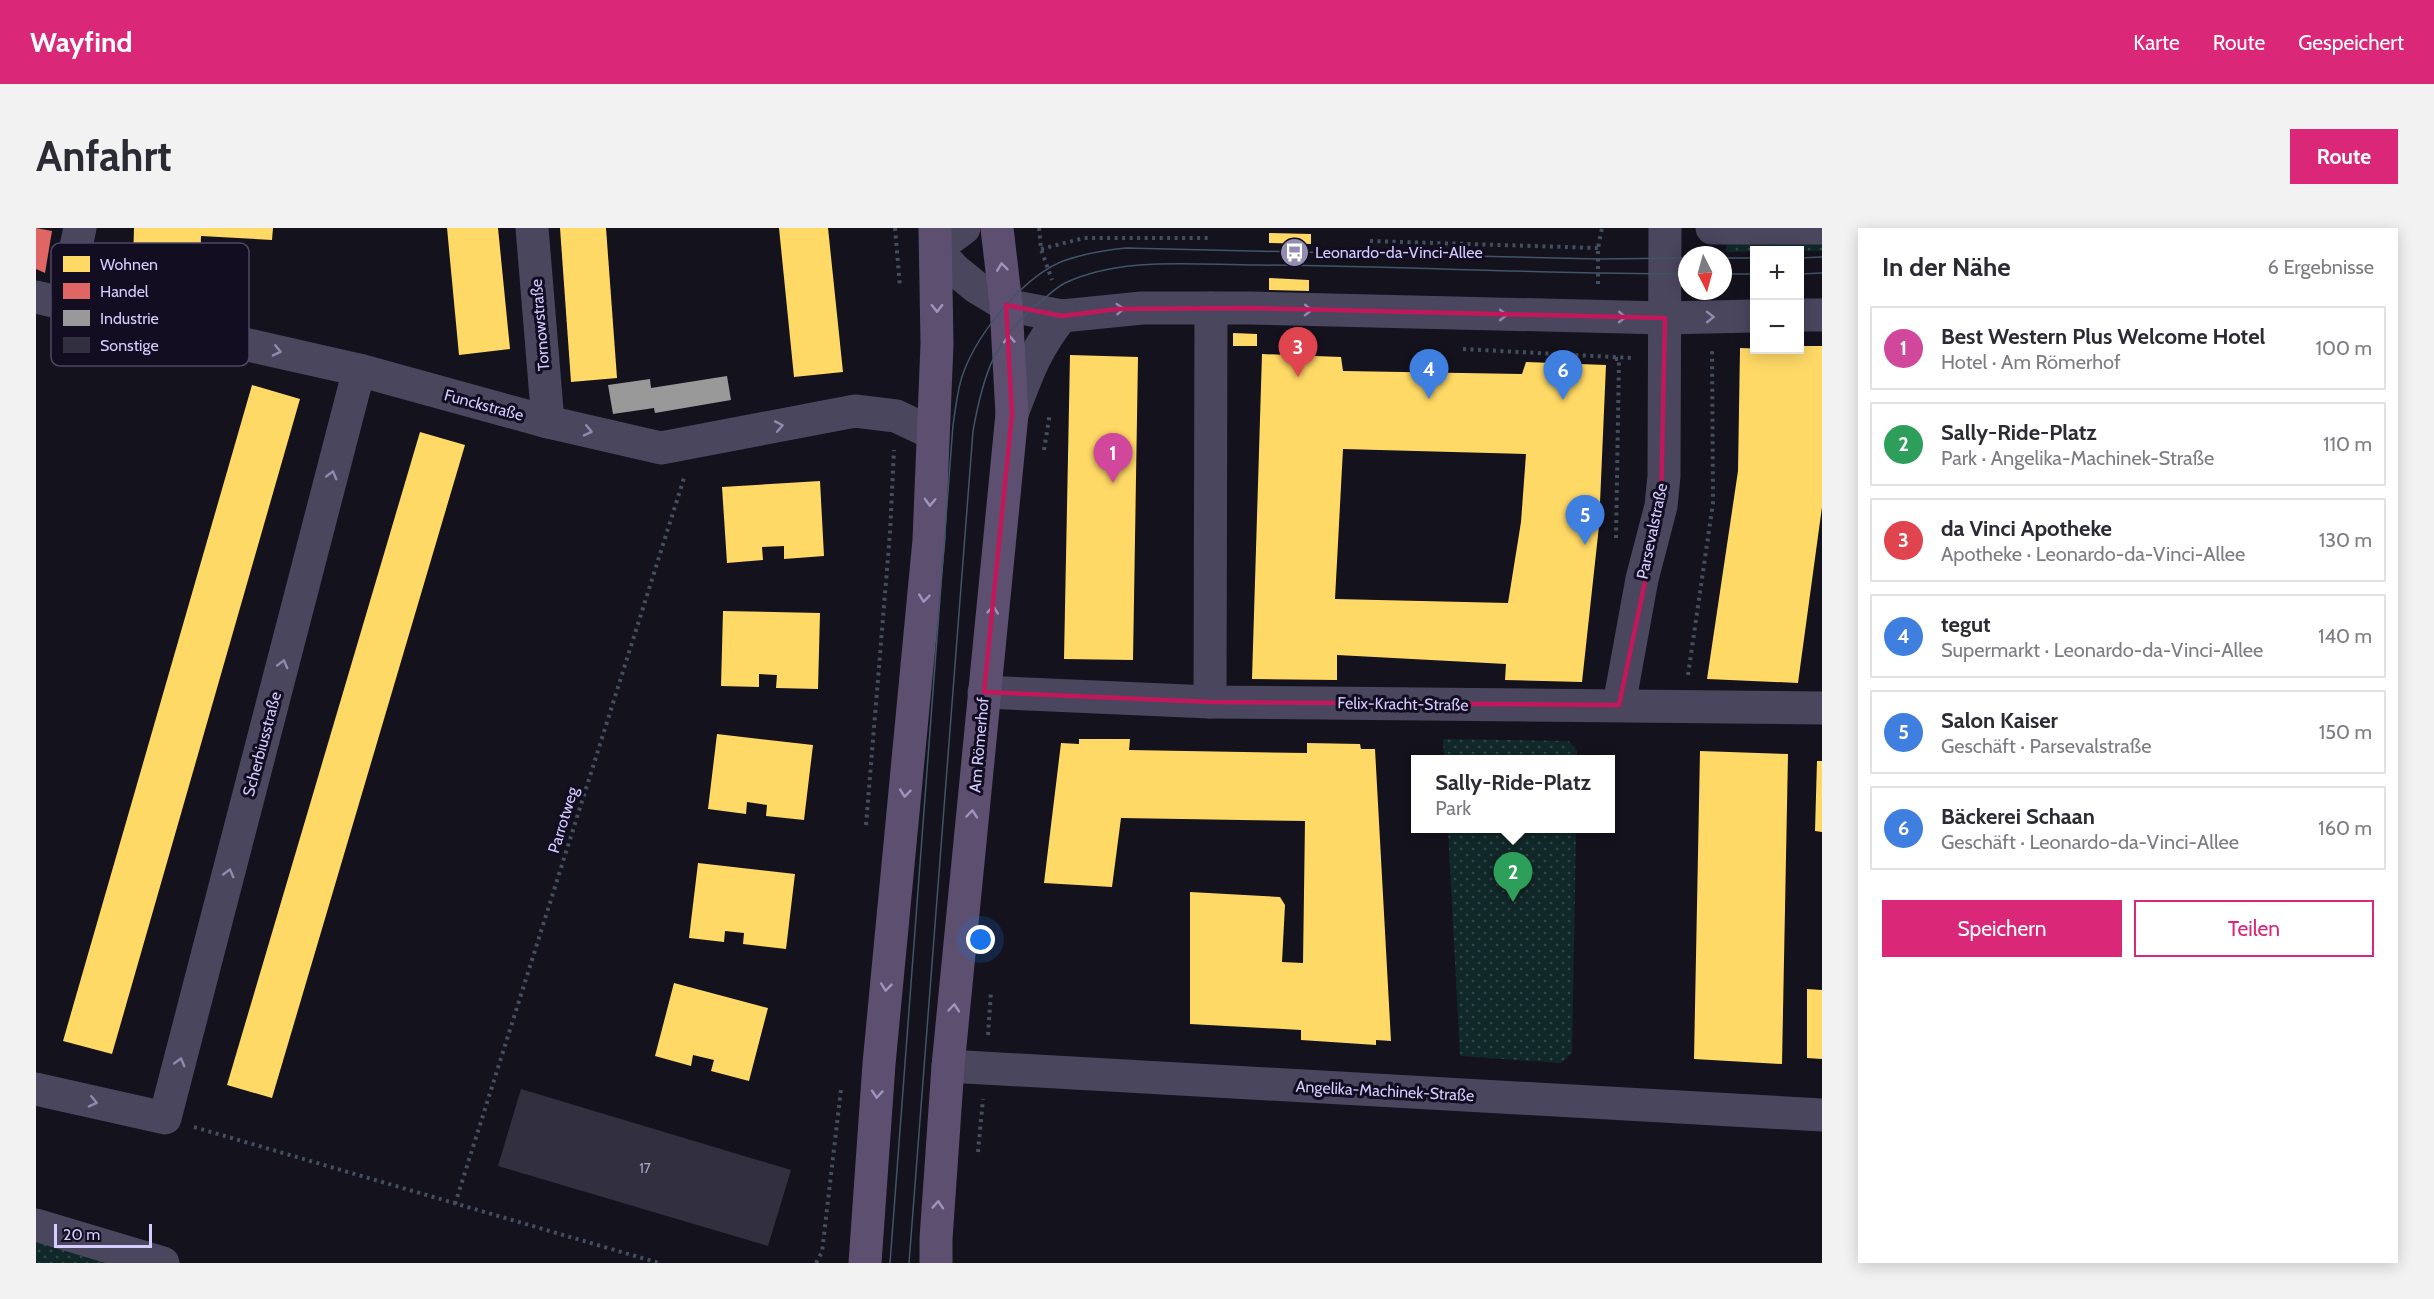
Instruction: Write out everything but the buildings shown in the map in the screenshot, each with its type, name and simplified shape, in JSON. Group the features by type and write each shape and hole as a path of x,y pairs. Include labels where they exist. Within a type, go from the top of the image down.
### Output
{"main road":[{"name":"Am Römerhof","path":"936,1263 948,1066 1012,414 1006,305 997,228"},
{"path":"865,1263 880,1045 929,540 937,344 935,238"},
{"path":"846,1263 868,1217"}],"street":[{"path":"74,243 80,228"},
{"name":"Tornowstraße","path":"532,228 548,422"},
{"path":"964,228 935,238 954,269 976,287 1006,305 1062,316 1126,309 1211,308 1598,317 1750,316"},
{"name":"Parsevalstraße","path":"1618,705 1644,568 1661,506 1664,476 1665,228"},
{"path":"1712,228 1821,228"},
{"path":"1210,702 1211,308"},
{"path":"1804,315 1822,315"},
{"path":"1012,414 1036,352 1062,316"},
{"name":"Funckstraße","path":"249,345 359,370 548,422 661,448 855,411 896,416 932,432"},
{"name":"Scherbiusstraße","path":"165,1118 359,370"},
{"name":"Felix-Kracht-Straße","path":"984,692 1210,702 1822,708"},
{"name":"Angelika-Machinek-Straße","path":"948,1066 1822,1115"},
{"path":"36,1089 165,1118"},
{"path":"36,1225 163,1263"}],"path":[{"path":"1602,228 1598,248 1599,356 1619,359 1615,545"},
{"path":"1041,249 1084,238 1208,238"},
{"path":"1370,241 1598,248"},
{"path":"1684,707 1713,502 1712,345 1716,317"},
{"path":"865,829 890,533 896,416"},
{"name":"Parrotweg","path":"455,1204 695,443"},
{"path":"816,1263 822,1252 843,1077"},
{"path":"165,1118 659,1263"}],"highlighted area":[{"path":"1006,305 1062,316 1118,309 1249,308 1665,318 1661,506 1619,705 1210,702 984,692 1012,414"}],"green space":[{"path":"1822,238 1822,251 1804,251 1804,246 1750,246 1750,252 1732,252 1732,246 1726,246 1727,240"},
{"path":"1443,739 1569,741 1577,751 1577,755 1444,755"},
{"path":"1448,833 1576,833 1572,1053 1561,1063 1460,1056"},
{"path":"36,1242 130,1263 36,1263"}],"tram line":[{"path":"890,1263 953,425 958,391 964,371 991,323 1018,293 1048,269 1078,256 1126,248 1598,259 1678,258"},
{"path":"1804,258 1822,257"},
{"path":"1732,258 1750,258"},
{"path":"909,1263 973,431 986,375 1001,344 1024,316 1065,283 1087,274 1134,265 1184,264 1678,274"},
{"path":"1804,274 1822,273"},
{"path":"1732,274 1750,274"}],"place":[{"name":"Leonardo-da-Vinci-Allee","path":"1294,252"},
{"name":"da Vinci Apotheke","path":"1298,377"},
{"name":"tegut","path":"1429,399"},
{"name":"Bäckerei Schaan","path":"1563,400"},
{"name":"Best Western Plus Welcome Hotel","path":"1113,483"},
{"name":"Salon Kaiser","path":"1585,545"},
{"name":"Sally-Ride-Platz","path":"1513,902"}]}
